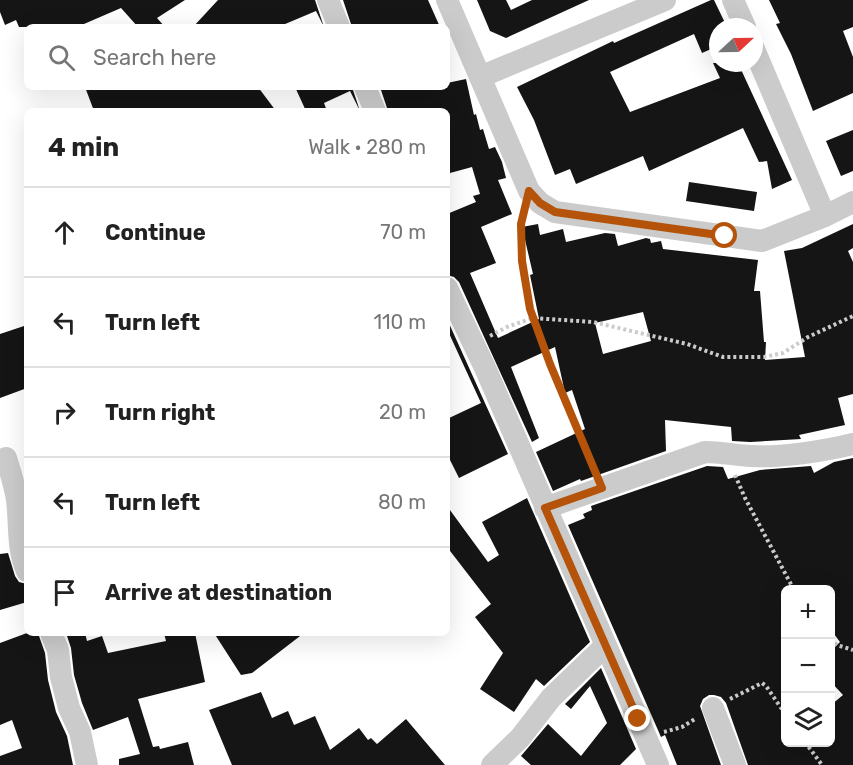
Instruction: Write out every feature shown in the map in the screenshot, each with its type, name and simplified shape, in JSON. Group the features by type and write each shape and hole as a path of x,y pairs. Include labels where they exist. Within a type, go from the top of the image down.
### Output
{"street":[{"path":"328,0 338,24"},
{"path":"447,0 529,191 540,203 555,212 762,241 825,216 853,202"},
{"path":"480,77 665,0"},
{"path":"733,0 741,18"},
{"path":"763,70 825,216"},
{"path":"366,90 374,108"},
{"path":"450,294 486,370 658,765"},
{"path":"545,508 705,452 752,456 774,455 853,444"},
{"path":"6,458 16,498 24,565"},
{"path":"52,636 58,650 61,677 69,708 80,732 87,765"},
{"path":"492,765 520,738 551,698 605,646"},
{"path":"713,708 735,765"}],"path":[{"path":"529,191 521,224 522,261 530,309 550,364 602,488"},
{"path":"474,345 507,327 533,318 593,322 687,344 723,357 765,357 783,353 808,337 853,316"},
{"path":"726,452 745,498 791,585"},
{"path":"835,643 853,650"},
{"path":"809,747 822,765"}],"building":[{"path":"0,0 185,0 157,18 162,24 135,24 121,8 84,24 24,24 24,27 19,27 16,20 5,25 0,12"},
{"path":"218,0 315,0 323,24 316,11 285,24 196,24"},
{"path":"343,0 428,0 439,24 351,24"},
{"path":"477,0 506,0 511,10 532,0 589,0 506,38 490,31"},
{"path":"714,0 723,18 709,18 709,50 702,53 694,34 610,72 630,112 720,78 717,72 742,72 792,180 772,189 767,161 759,162 743,128 649,171 643,156 576,184 570,169 555,175 534,120 517,87 613,41 614,43"},
{"path":"769,0 853,0 853,27 843,31 853,57 853,93 813,111 791,54 776,24 780,23"},
{"path":"466,79 474,115 476,114 480,130 483,129 489,149 495,147 502,162 506,178 498,180 512,214 481,227 496,263 470,273 498,338 539,319 530,275 533,274 522,227 538,224 540,235 563,229 566,242 605,233 615,234 618,246 646,238 650,239 651,243 661,241 663,249 758,260 754,291 760,291 764,342 766,342 765,360 805,357 784,251 802,248 853,224 853,248 848,251 853,262 853,394 838,398 845,425 799,435 801,439 750,442 732,441 731,427 665,420 666,451 581,481 580,479 553,491 536,452 585,429 572,390 565,393 555,347 511,367 539,438 532,442 459,282 450,276 450,213 476,202 473,196 480,194 472,167 450,173 450,108 387,108 381,90 450,90 450,82","holes":["643,312 651,341 603,354 595,323"]},
{"path":"86,90 260,90 274,108 93,108"},
{"path":"296,90 353,90 359,108 350,91 324,103 326,108 305,108"},
{"path":"853,130 853,171 841,176 826,141"},
{"path":"689,182 757,192 754,211 686,201"},
{"path":"24,326 24,389 0,398 0,334"},
{"path":"450,326 508,454 459,478 450,460 450,418 481,403 450,336"},
{"path":"853,458 853,765 748,765 726,703 721,697 709,695 703,699 700,706 721,765 677,765 665,735 661,737 568,525 585,518 583,514 592,510 591,506 707,466 723,467 728,479 760,470 811,466 814,473 834,462"},
{"path":"527,498 590,642 544,686 536,679 514,712 480,689 503,653 475,617 491,604 450,551 450,510 488,562 499,555 482,522"},
{"path":"8,553 15,576 19,582 24,583 24,603 0,610 0,554"},
{"path":"24,634 24,636 39,636 45,653 48,680 56,712 67,736 73,765 0,765 0,756 22,748 12,720 0,725 0,643"},
{"path":"67,636 86,636 87,641 102,636 108,653 166,641 165,636 196,636 205,682 138,699 153,747 159,746 160,749 188,742 194,765 119,765 119,759 140,754 128,717 93,730 74,675 71,648"},
{"path":"216,636 300,636 252,673 241,675"},
{"path":"601,668 636,749 620,765 531,765 521,756 548,724 581,756 607,723 590,686 571,709 565,704"},
{"path":"261,692 272,718 288,711 294,725 315,716 330,750 359,728 368,740 371,738 377,744 406,719 445,765 232,765 209,710"}],"route":[{"path":"638,719 545,508 602,488 550,364 530,309 522,261 521,224 529,191 540,203 555,212 725,236"}]}
